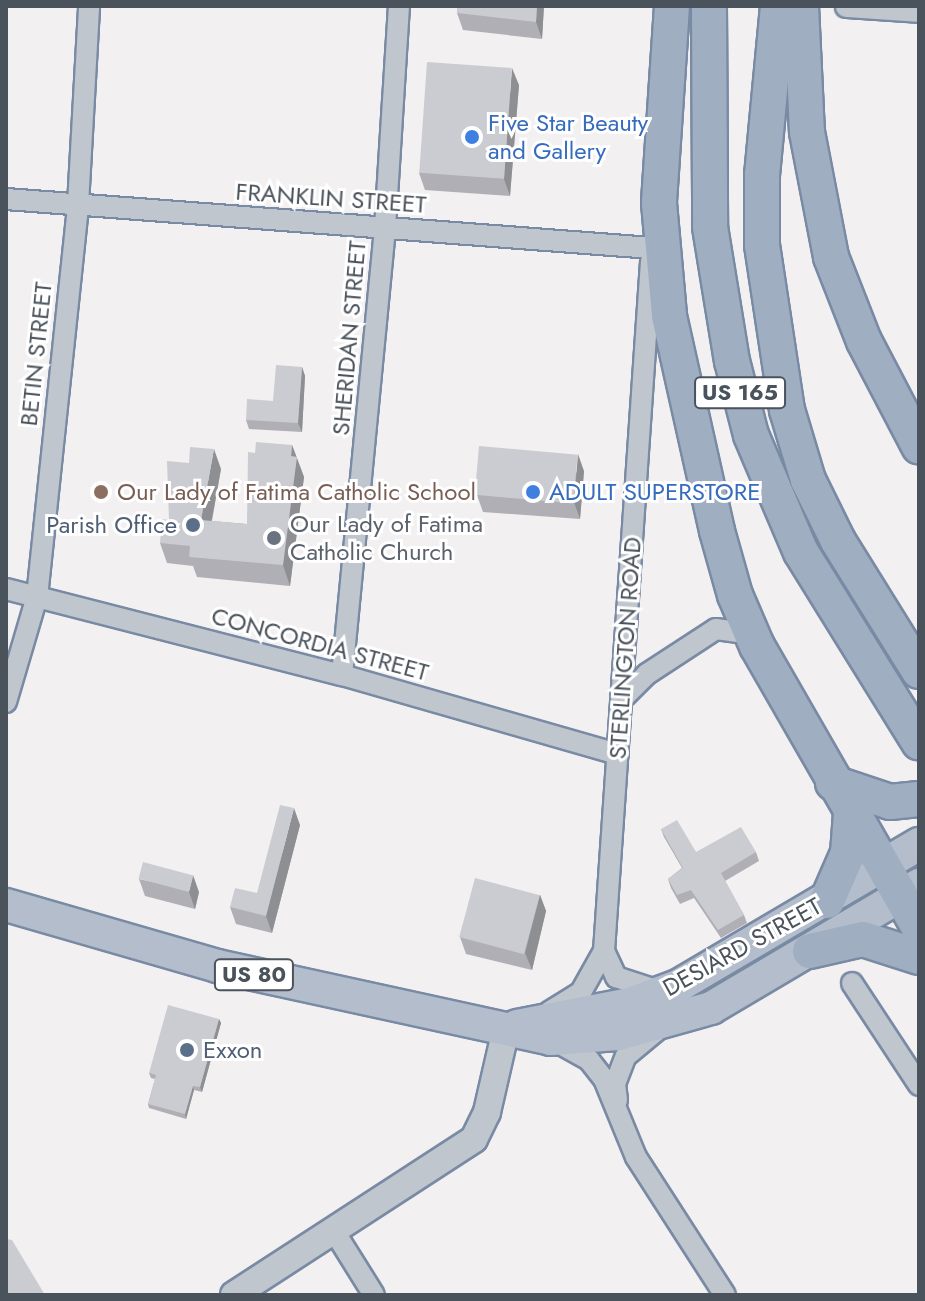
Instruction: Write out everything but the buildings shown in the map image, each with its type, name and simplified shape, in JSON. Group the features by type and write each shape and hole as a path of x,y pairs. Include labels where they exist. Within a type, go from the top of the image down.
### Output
{"highway":[{"path":"672,6 659,203 669,316 735,595 757,646 833,783 886,866 910,890 919,928"},
{"name":"US 165","path":"709,6 710,227 732,361 751,435 801,552 918,740"},
{"name":"US 165","path":"778,6 762,175 762,245 787,410 808,480 838,541 919,671"},
{"path":"801,6 807,132 831,257 864,341 919,446"},
{"path":"833,783 890,802 919,799"},
{"path":"827,901 848,853 851,813"},
{"path":"810,951 863,939 919,957"}],"main road":[{"name":"DESIARD STREET","path":"531,1029 618,1034 669,1005 919,844"},
{"name":"DESIARD STREET","path":"669,1005 711,1008 910,890"},
{"name":"US 80","path":"6,905 217,966 531,1029"}],"street":[{"name":"BETIN STREET","path":"6,702 37,597 78,205 89,6"},
{"name":"SHERIDAN STREET","path":"342,675 385,228 399,6"},
{"path":"846,7 919,12"},
{"name":"FRANKLIN STREET","path":"6,199 652,248"},
{"name":"STERLINGTON ROAD","path":"531,1029 581,992 604,951 624,697 652,248 659,203"},
{"name":"CONCORDIA STREET","path":"6,589 342,675 618,754"},
{"path":"624,697 647,674 716,629 735,595"},
{"path":"716,629 744,633 757,646"},
{"path":"604,951 623,982 669,1005 626,1056 615,1084 619,1120"},
{"path":"852,983 919,1085"},
{"path":"234,1295 474,1139 531,1029 589,1060 604,1079 636,1157 725,1295"},
{"path":"334,1231 374,1295"}],"place":[{"name":"Five Star Beauty and Gallery","path":"472,137"},
{"name":"Our Lady of Fatima Catholic School","path":"101,492"},
{"name":"ADULT SUPERSTORE","path":"533,492"},
{"name":"Parish Office","path":"193,525"},
{"name":"Our Lady of Fatima Catholic Church","path":"274,538"},
{"name":"Exxon","path":"187,1050"}]}
